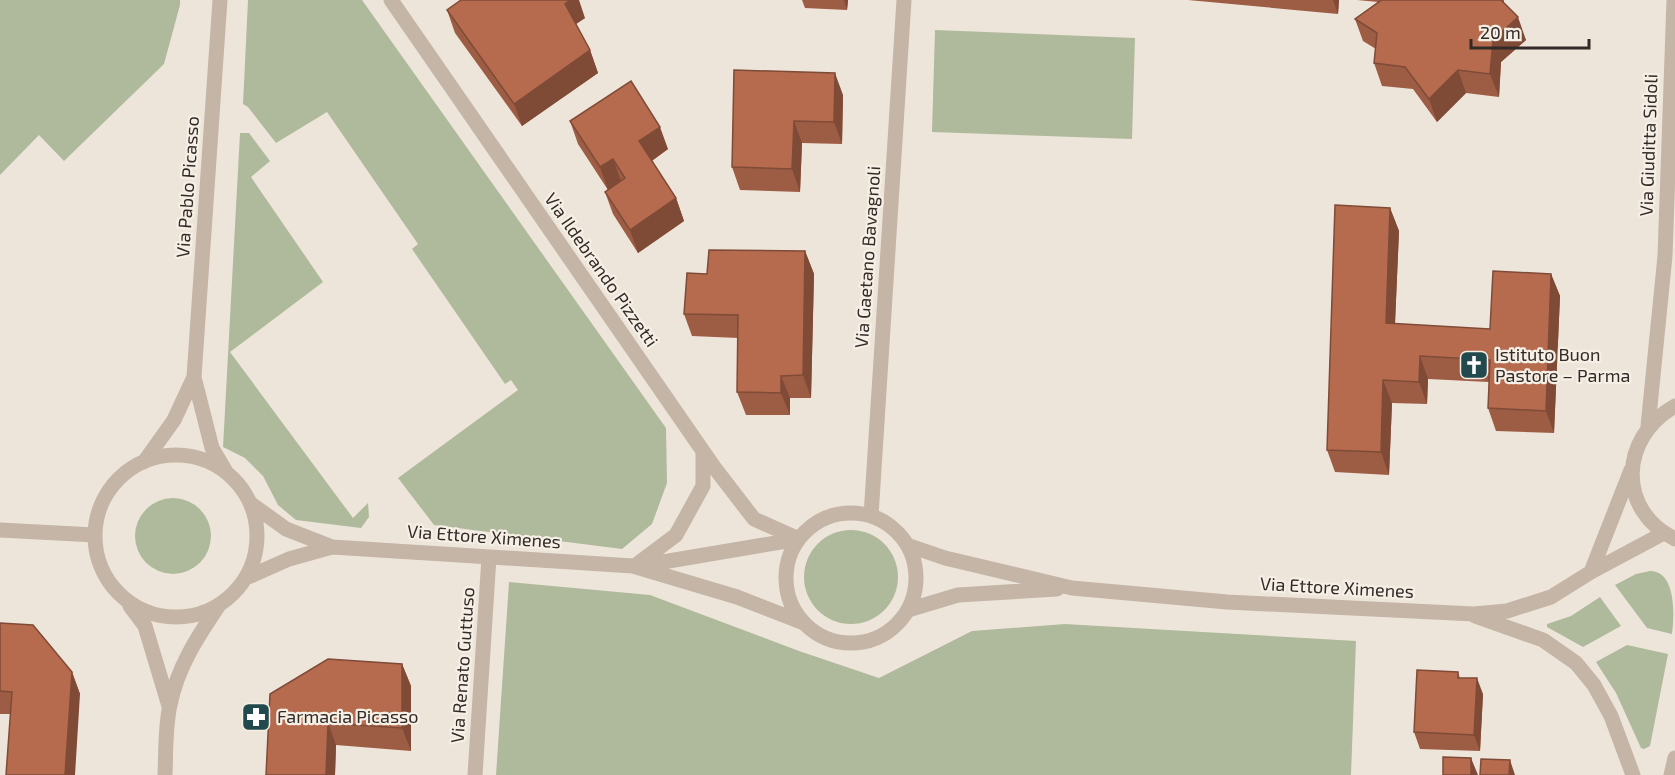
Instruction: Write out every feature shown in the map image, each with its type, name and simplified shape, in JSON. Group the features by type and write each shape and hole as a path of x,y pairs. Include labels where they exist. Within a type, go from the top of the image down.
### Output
{"street":[{"name":"Via Pablo Picasso","path":"125,600 147,612 171,618 196,615 219,605 234,593 246,578 254,560 257,541 256,522 250,503 227,473 212,448 194,377 220,0"},
{"name":"Via Ildebrando Pizzetti","path":"391,0 703,452 754,519 799,539"},
{"name":"Via Gaetano Bavagnoli","path":"871,516 904,0"},
{"name":"Via Giuditta Sidoli","path":"1648,426 1665,256 1674,0"},
{"name":"Via Giuditta Sidoli","path":"1665,256 1675,275"},
{"name":"Via Pablo Picasso","path":"144,462 174,420 194,377"},
{"name":"Via Giuditta Sidoli","path":"1669,536 1648,517 1635,496 1631,470 1635,448 1648,426 1659,415 1675,406"},
{"path":"633,566 676,535 703,486 703,452"},
{"name":"Via Pablo Picasso","path":"169,706 145,626 109,582 102,567 95,536 98,513 108,492 124,474 144,462 165,456 187,456 208,462 227,473"},
{"path":"1591,572 1631,470"},
{"name":"Via Ettore Ximenes","path":"250,503 286,529 332,547 633,566 799,539 810,528 839,514 855,513 885,522 907,545 914,561 916,578 914,595 908,610 896,626 879,637 860,643 839,642 821,635 804,623 737,597 633,566"},
{"path":"0,530 95,536"},
{"name":"Via Ettore Ximenes","path":"907,545 945,558 1072,588 1227,602 1463,614 1507,611 1541,602 1561,593 1591,572 1669,536"},
{"path":"799,539 791,555 787,573 788,591 794,608 804,623"},
{"name":"Via Ettore Ximenes","path":"246,578 289,559 332,547"},
{"name":"Via Renato Guttuso","path":"476,775 489,557"},
{"name":"Via Ettore Ximenes","path":"908,610 958,595 1072,588"},
{"name":"Via Pablo Picasso","path":"165,775 169,706 193,643 219,605"},
{"path":"1463,614 1543,640 1576,663 1594,685 1611,716 1633,775"},
{"path":"1671,775 1675,758"}],"green space":[{"path":"0,0 180,0 180,5 164,64 64,161 39,135 0,175"},
{"path":"248,0 362,0 666,428 667,483 652,524 622,549 434,525 398,478 518,390 511,380 505,384 412,249 418,244 327,112 276,143 248,107 243,104"},
{"path":"935,30 1135,38 1132,139 932,132"},
{"path":"240,133 249,133 270,161 251,177 323,282 230,352 353,518 368,503 369,517 361,528 296,520 278,505 263,476 245,458 223,447"},
{"path":"173,498 188,501 200,509 208,521 211,536 208,551 200,563 188,571 173,574 158,571 146,563 138,551 135,536 138,521 146,509 158,501"},
{"path":"851,530 869,534 884,544 894,559 898,577 894,595 884,610 869,620 851,624 833,620 818,610 808,595 804,577 808,559 818,544 833,534"},
{"path":"1650,571 1658,573 1669,585 1673,604 1672,634 1647,628 1615,585 1636,574"},
{"path":"509,582 650,595 799,651 879,678 972,631 1065,624 1356,641 1351,775 496,775"},
{"path":"1600,597 1621,626 1583,647 1547,627 1547,624 1571,616"},
{"path":"1627,645 1668,654 1650,746 1644,749 1641,748 1616,693 1596,662"}],"building":[{"path":"461,0 570,0 565,4 590,50 514,104 447,10"},
{"path":"1380,0 1501,0 1518,17 1493,40 1490,74 1458,70 1429,99 1405,67 1374,63 1377,33 1355,19"},
{"path":"734,70 835,73 834,122 794,121 792,169 732,167"},
{"path":"631,81 660,127 639,141 676,198 630,230 605,192 625,178 613,159 600,167 570,121"},
{"path":"1335,205 1390,208 1386,323 1490,329 1493,271 1551,274 1546,411 1488,408 1490,360 1420,356 1419,382 1383,380 1381,452 1327,450"},
{"path":"709,250 805,251 803,375 781,376 781,393 737,392 738,315 684,314 687,273 707,274"},
{"path":"0,623 33,625 72,672 65,775 6,775 12,692 0,691"},
{"path":"328,659 402,664 402,728 328,723 326,775 266,775 270,694"},
{"path":"1417,670 1458,672 1458,678 1477,678 1474,735 1414,732"},
{"path":"1443,757 1471,758 1471,775 1443,775"},
{"path":"1481,759 1510,760 1509,775 1480,775"}],"place":[{"name":"Istituto Buon Pastore – Parma","path":"1474,365"},
{"name":"Farmacia Picasso","path":"256,717"}]}
